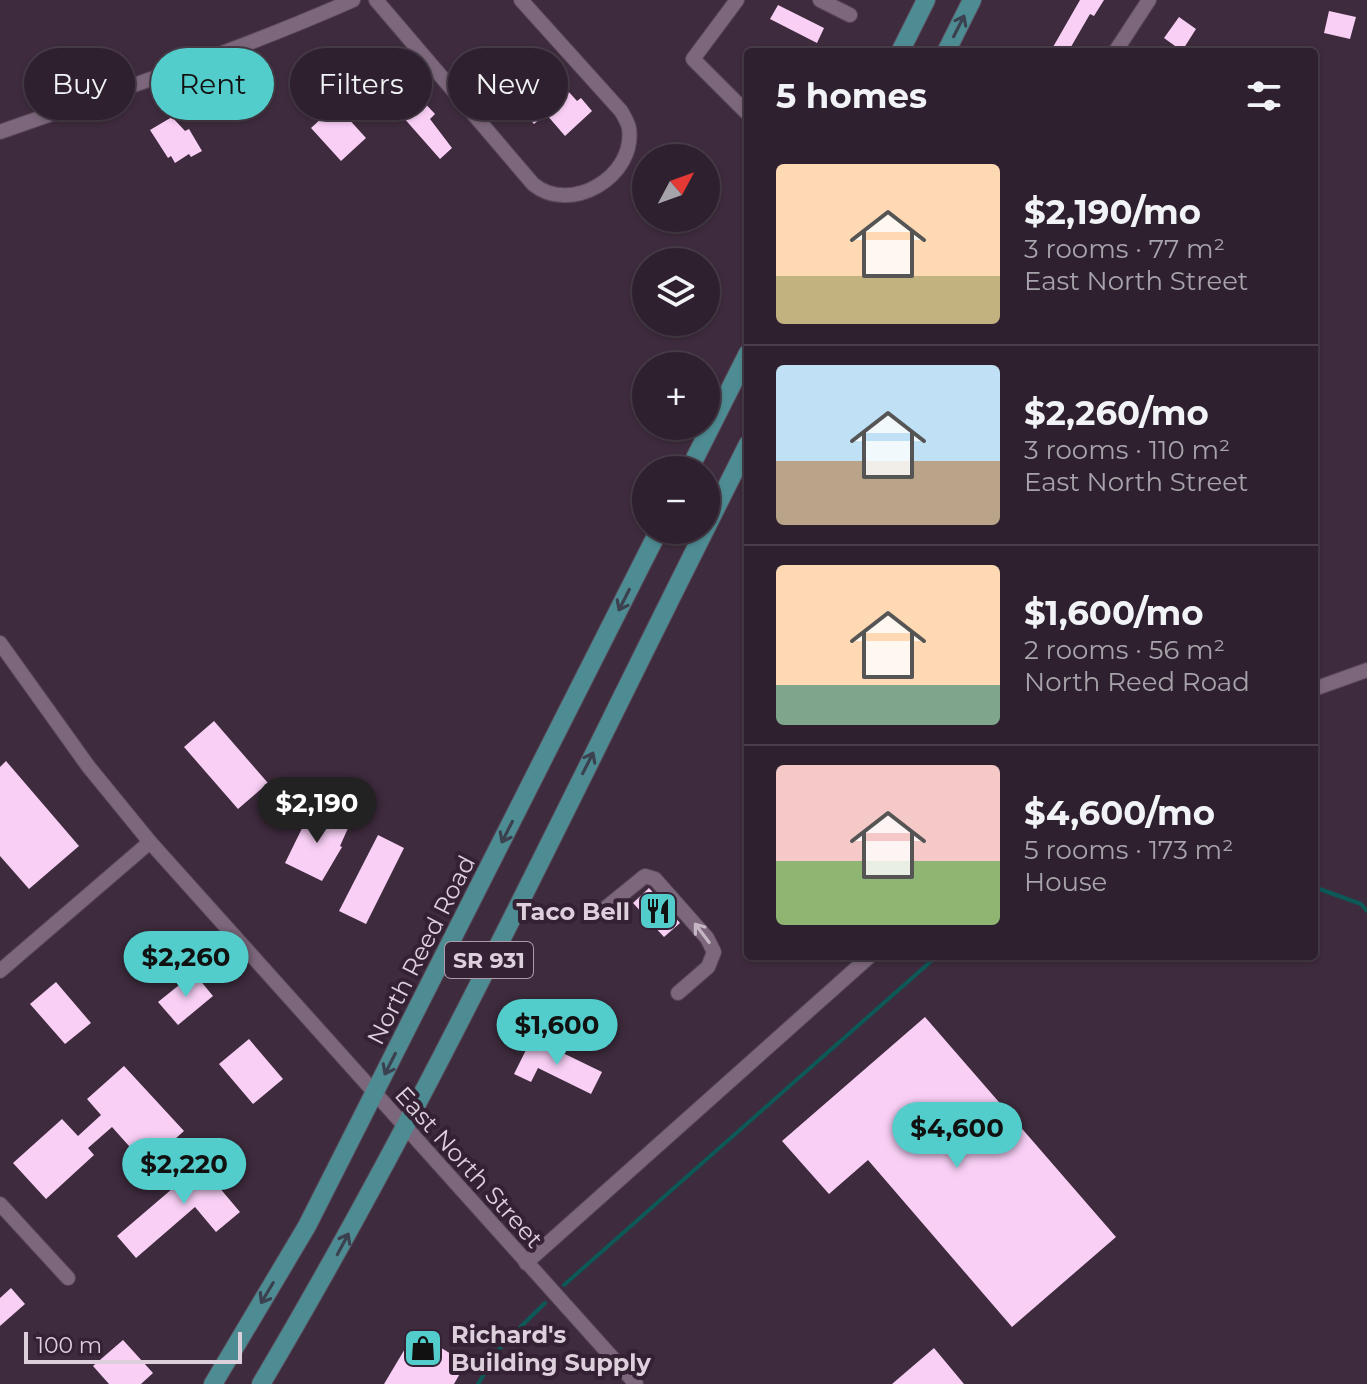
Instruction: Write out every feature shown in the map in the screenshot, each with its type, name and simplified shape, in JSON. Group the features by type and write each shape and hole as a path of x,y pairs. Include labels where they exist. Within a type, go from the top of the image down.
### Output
{"main road":[{"path":"902,48 926,0"},
{"path":"948,48 972,0"},
{"path":"696,456 744,361"},
{"name":"SR 931","path":"720,499 744,452"},
{"name":"North Reed Road","path":"213,1384 307,1226 652,544"},
{"name":"SR 931","path":"261,1384 328,1271 405,1128 697,544"}],"street":[{"path":"0,132 197,63 353,0"},
{"path":"376,0 533,184 553,196 580,195 610,177 618,168 628,144 629,127 621,111 521,0"},
{"path":"737,0 693,59 744,110"},
{"path":"820,0 850,15"},
{"path":"1118,48 1149,0"},
{"name":"East North Street","path":"0,643 88,766 150,842 636,1384"},
{"path":"1318,688 1367,670"},
{"path":"0,971 150,842"},
{"path":"597,915 635,882 645,876 655,879 707,938 714,952 708,967 678,993"},
{"path":"526,1263 866,960"},
{"path":"0,1204 68,1278"}],"building":[{"path":"1080,0 1104,0 1094,16 1090,14 1070,48 1053,47"},
{"path":"778,5 824,28 817,43 770,19"},
{"path":"1329,11 1356,17 1350,39 1324,33"},
{"path":"1179,17 1196,29 1184,48 1178,48 1164,38"},
{"path":"568,91 577,101 581,98 592,111 565,136 551,120 568,120"},
{"path":"167,120 175,120 185,131 189,129 202,151 191,157 189,154 175,163 171,156 168,158 150,130"},
{"path":"320,120 350,120 366,138 341,161 311,128"},
{"path":"406,120 431,120 452,148 440,159"},
{"path":"214,721 268,783 238,809 184,747"},
{"path":"6,761 79,846 29,889 0,856 0,767"},
{"path":"312,808 349,826 342,847 322,881 285,863"},
{"path":"378,835 404,848 366,924 339,911"},
{"name":"Taco Bell","path":"649,888 680,923 664,937 633,903"},
{"path":"194,973 213,996 178,1025 158,1002"},
{"path":"56,982 91,1023 65,1044 30,1004"},
{"path":"925,1017 1116,1237 1012,1327 868,1160 829,1194 782,1141"},
{"path":"532,1038 602,1072 591,1094 538,1068 531,1082 514,1074"},
{"path":"249,1039 283,1079 253,1104 219,1064"},
{"path":"124,1066 184,1131 146,1165 112,1127 88,1148 94,1155 46,1199 13,1163 62,1119 78,1136 101,1115 87,1099"},
{"path":"214,1153 232,1174 218,1186 240,1212 216,1232 195,1207 136,1258 117,1236"},
{"path":"11,1288 25,1304 0,1326 0,1298"},
{"name":"Richard's Building Supply","path":"415,1332 466,1363 454,1384 384,1384"},
{"path":"123,1340 153,1373 141,1384 109,1384 93,1366"},
{"path":"934,1348 964,1384 892,1384"}],"waterway":[{"path":"1318,888 1361,904 1367,911"},
{"path":"564,1285 932,960"},
{"path":"478,1384 502,1345 545,1303"}],"place":[{"name":"Taco Bell","path":"658,911"},
{"name":"Richard's Building Supply","path":"423,1348"}]}
